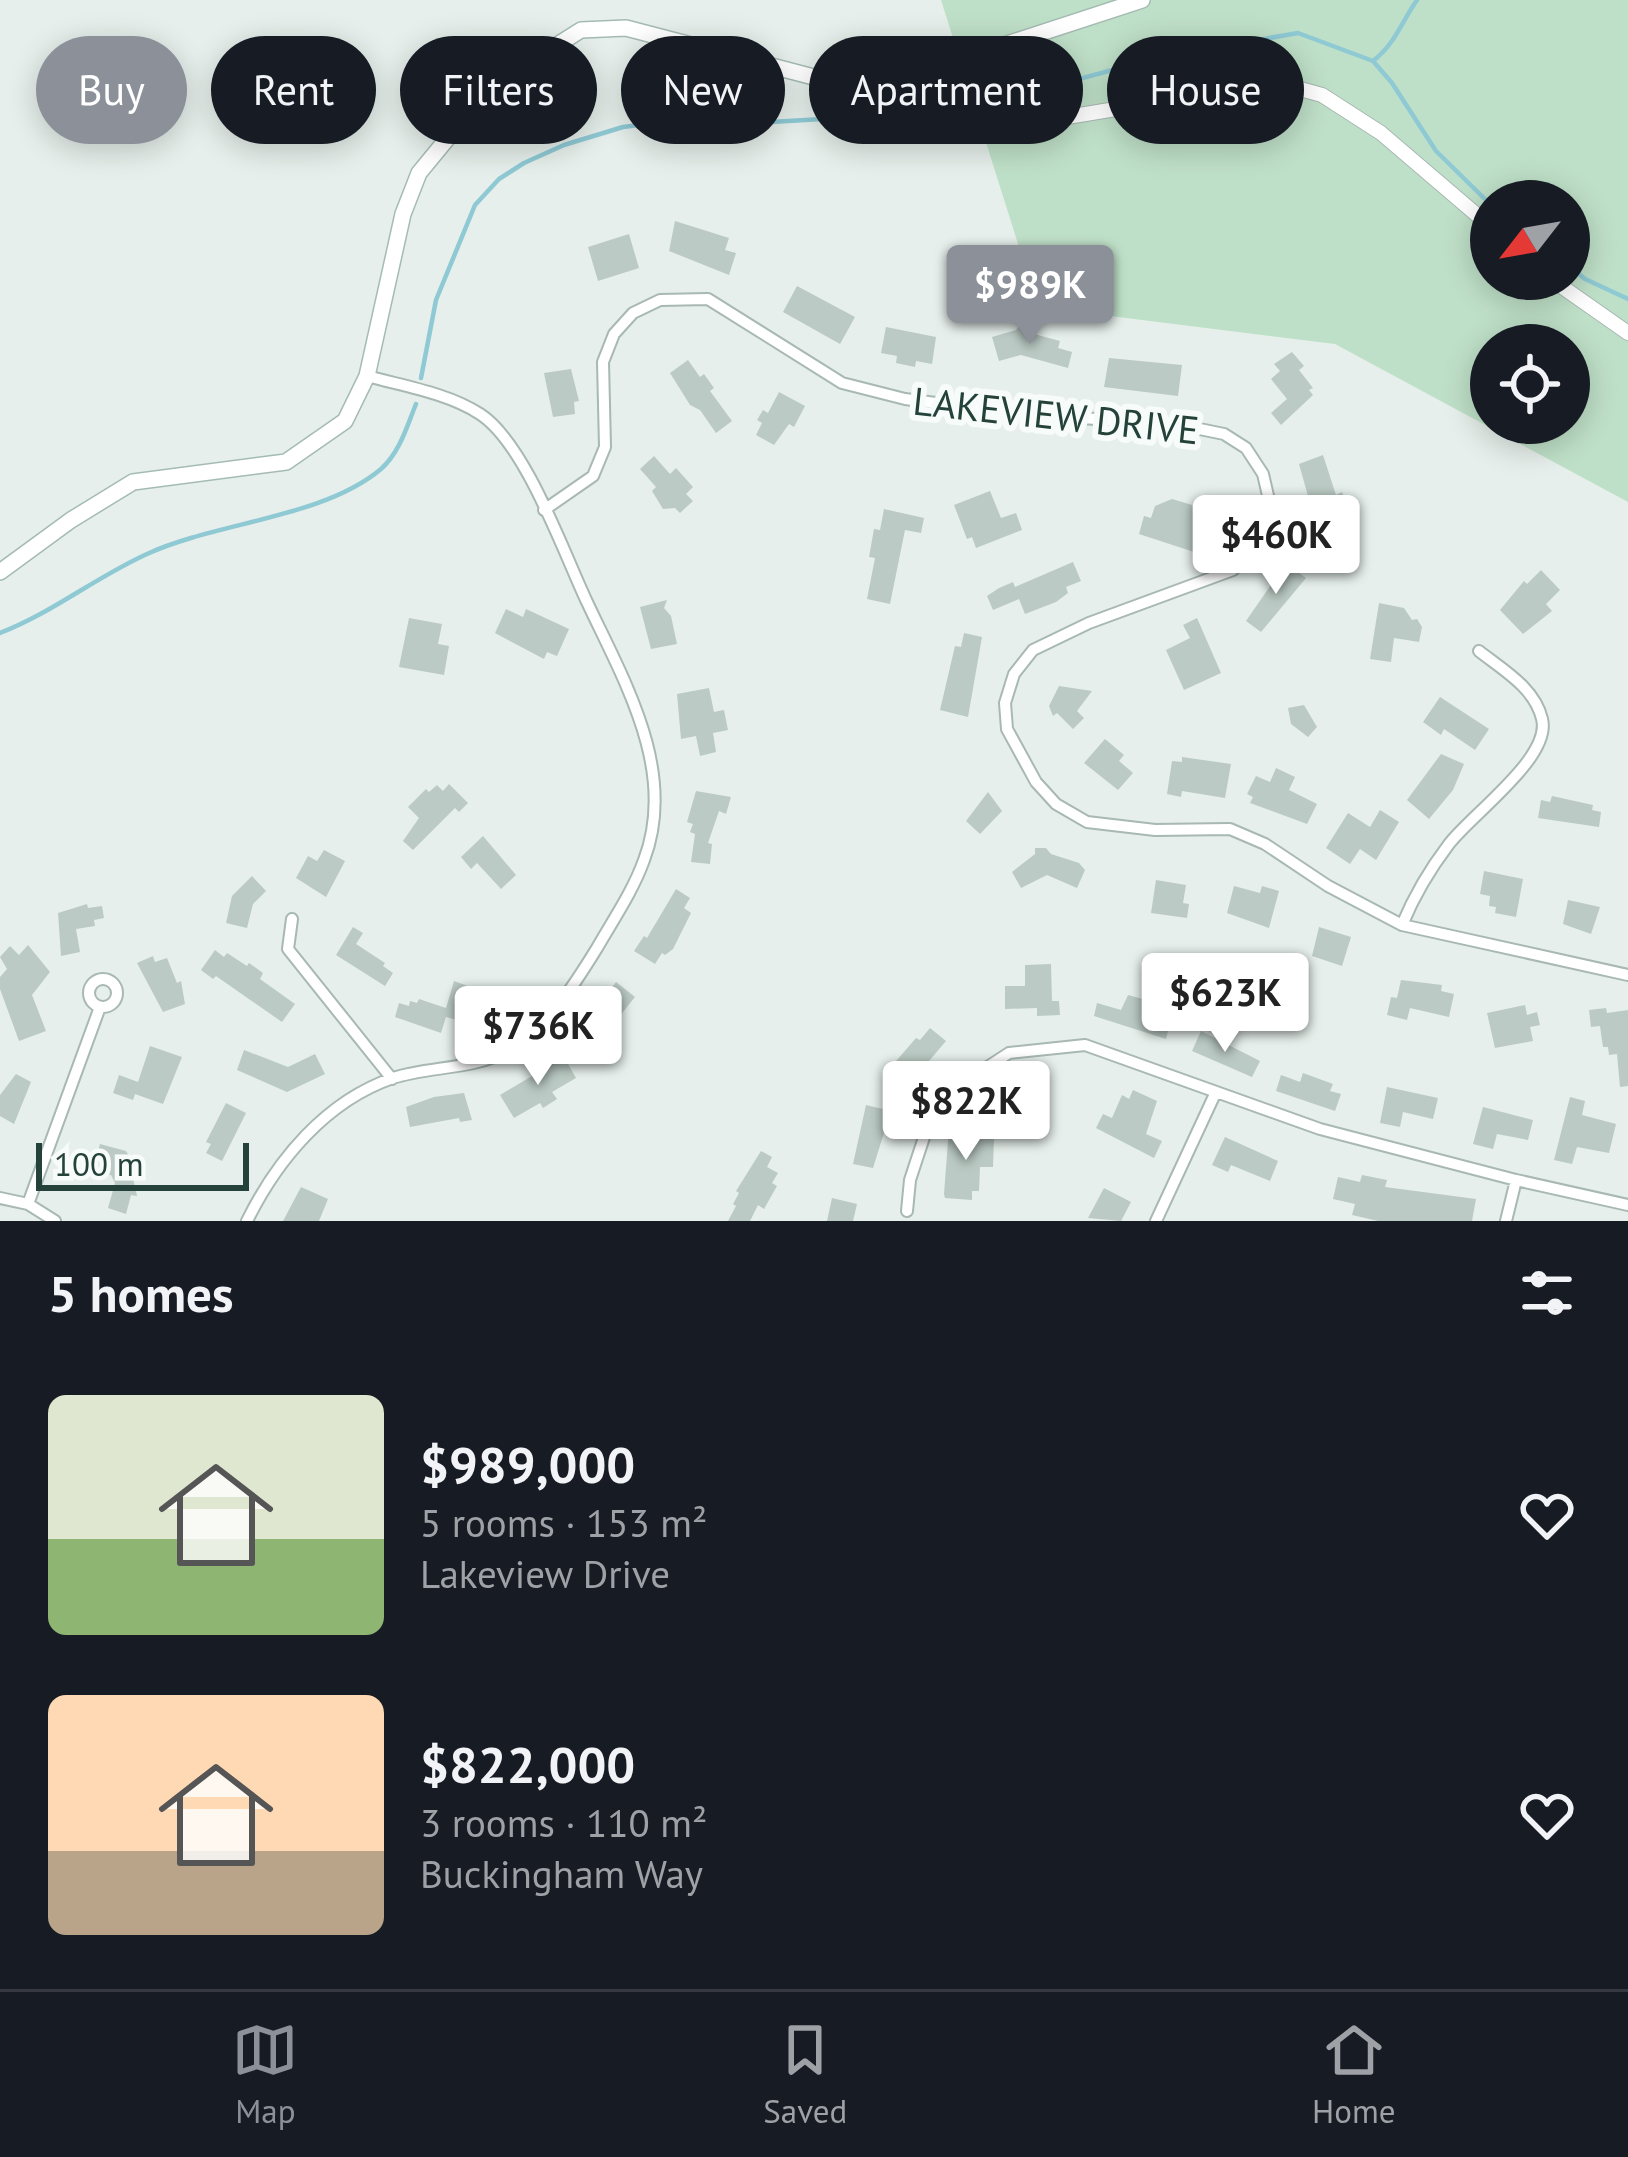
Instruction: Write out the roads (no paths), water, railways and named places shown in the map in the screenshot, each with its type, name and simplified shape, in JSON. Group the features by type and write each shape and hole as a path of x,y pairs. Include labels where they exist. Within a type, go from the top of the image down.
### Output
{"main road":[{"path":"1035,36 1142,0"},
{"path":"0,572 133,482 286,462 346,421 368,376 404,214 419,173 456,128 546,52 581,30 626,28 809,76"}],"street":[{"path":"1083,114 1267,84 1293,87 1322,95 1382,133 1470,209"},
{"name":"LAKEVIEW DRIVE","path":"544,510 593,476 605,447 603,362 614,334 633,313 660,300 686,297 707,299 842,383 904,399 1184,426 1224,434 1246,448 1262,475 1269,500 1263,537 1232,569 1089,623 1033,650 1014,674 1005,704 1007,729 1036,782 1057,804 1088,822 1155,830 1229,829 1265,844 1328,886 1402,925 1628,975"},
{"path":"1580,300 1628,334"},
{"path":"247,1221 297,1142 344,1106 392,1078 506,1052 541,1024 571,991 645,858 656,792 649,743 512,444 479,413 368,376"},
{"path":"1402,925 1413,898 1450,842 1538,750 1544,722 1531,693 1479,651"},
{"path":"292,919 288,949 392,1078"},
{"path":"28,1204 100,1007"},
{"path":"907,1211 910,1180 929,1122 969,1079 1009,1053 1085,1045 1320,1129 1628,1204"},
{"path":"1156,1221 1215,1094"},
{"path":"1506,1221 1516,1180"},
{"path":"0,1198 28,1204 55,1221"}],"waterway":[{"path":"1373,61 1417,0"},
{"path":"1083,78 1160,57 1298,33 1373,61 1436,151 1470,184"},
{"path":"421,378 436,300 475,205 499,179 564,145 623,127 719,115 771,122 809,120"},
{"path":"1590,281 1628,299"},
{"path":"0,633 147,554 300,509 357,485 393,455 416,404"}]}
